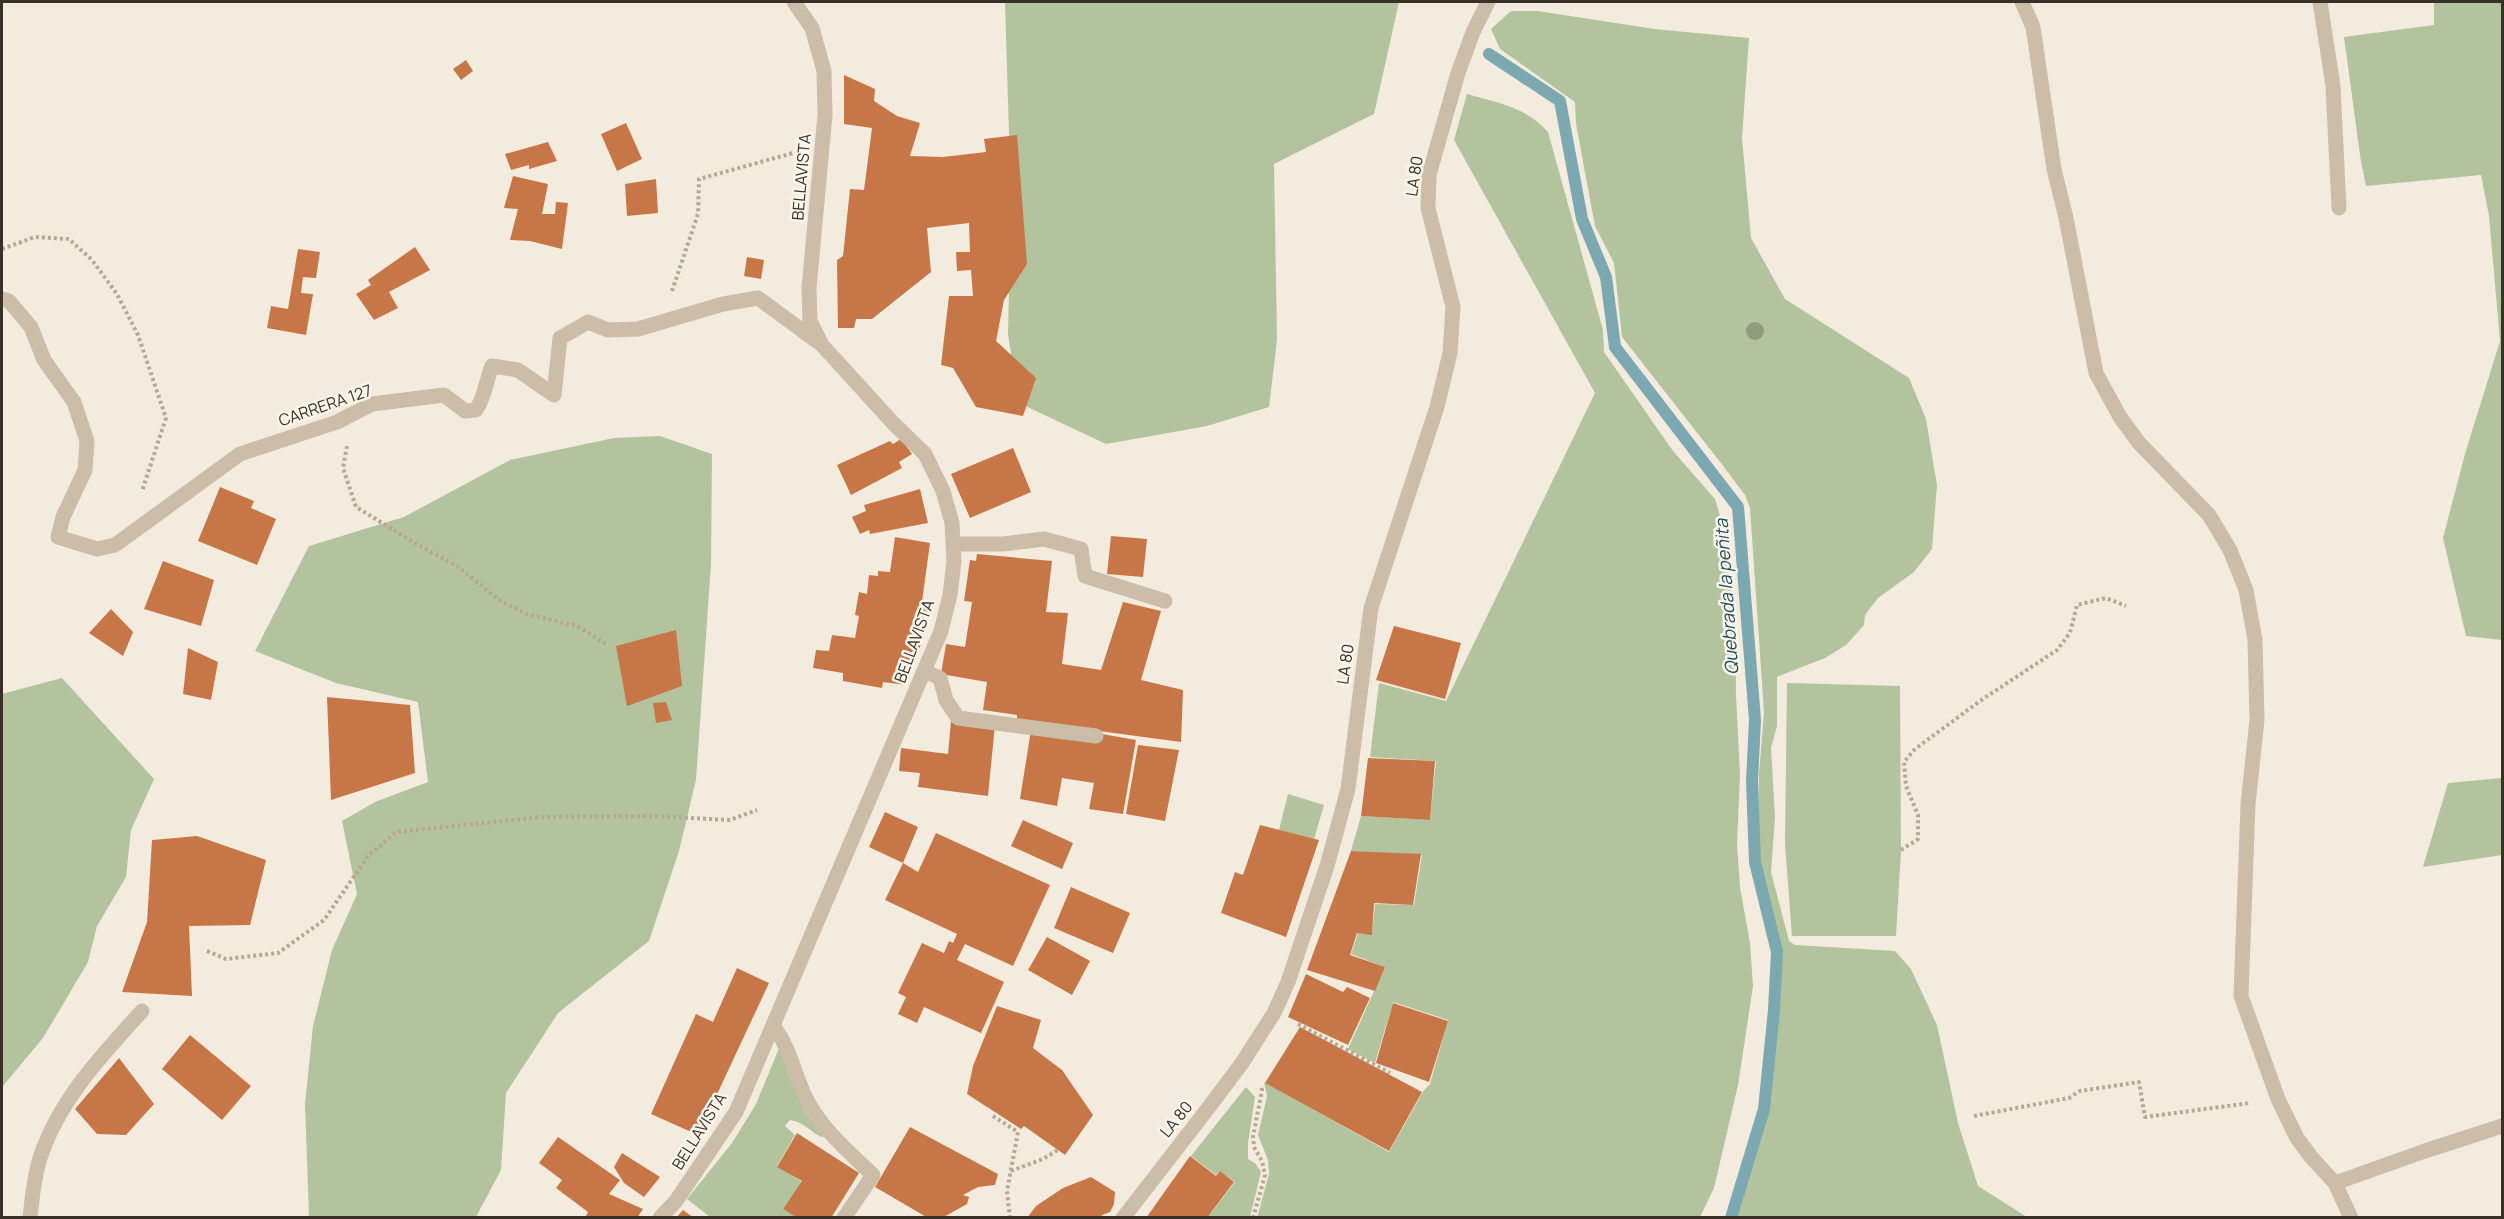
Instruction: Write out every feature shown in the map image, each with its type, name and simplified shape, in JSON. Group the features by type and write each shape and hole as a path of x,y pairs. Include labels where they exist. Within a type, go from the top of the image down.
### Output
{"street":[{"name":"BELLAVISTA","path":"660,1218 676,1201 736,1112 941,631 950,595 954,544 952,523 943,491 925,454 893,423 822,345 810,321 809,288 825,115 824,71 812,28 794,2"},
{"name":"LA 80","path":"1123,1218 1239,1066 1274,1013 1288,981 1327,866 1348,789 1371,608 1437,407 1450,353 1453,307 1428,207 1429,175 1458,73 1473,32 1488,2"},
{"path":"2022,2 2033,27 2054,169 2066,218 2096,373 2120,417 2139,443 2209,515 2230,550 2247,590 2255,640 2257,720 2248,804 2241,996 2278,1099 2297,1138 2335,1183 2351,1218"},
{"path":"2320,2 2333,86 2339,208"},
{"name":"CARRERA 127","path":"2,299 9,301 31,327 44,360 74,402 87,441 85,470 63,516 58,537 98,549 115,544 240,454 337,422 372,404 444,395 465,411 476,410 482,400 485,383 492,366 518,370 554,395 560,338 588,322 608,330 638,329 723,304 758,298 822,345"},
{"path":"954,544 1003,544 1044,539 1081,549 1085,576 1165,602"},
{"path":"924,671 940,678 946,700 958,718 1096,736"},
{"path":"30,1218 40,1159 64,1108 92,1066 141,1011"},
{"path":"774,1027 785,1042 804,1094 820,1123 873,1175 844,1218"},
{"path":"2335,1183 2502,1126"}],"path":[{"path":"674,317 668,302 698,214 699,179 822,145"},
{"path":"2,249 36,237 69,239 92,260 117,294 138,335 166,418 138,501 144,523"},
{"path":"352,415 343,468 356,507 457,566 499,600 527,614 577,626 608,645"},
{"path":"1900,850 1918,839 1918,815 1906,786 1904,762 1915,749 1980,701 2057,650 2070,633 2077,605 2106,598 2126,606"},
{"path":"207,951 226,959 279,953 324,920 368,856 396,832 543,817 653,816 730,819 757,810"},
{"path":"1293,1021 1390,1073"},
{"path":"1239,1066 1262,1089 1253,1137 1254,1147 1262,1161 1265,1175 1253,1218"},
{"path":"1974,1116 2070,1098 2080,1091 2139,1082 2145,1117 2278,1099"},
{"path":"993,1116 1018,1132 1007,1191 1010,1218"},
{"path":"1011,1171 1044,1159 1058,1150"}],"green space":[{"path":"1005,2 1399,2 1374,114 1274,164 1277,340 1269,407 1207,426 1106,444 1019,403 1008,334 1011,201"},
{"path":"2434,2 2502,2 2502,640 2466,636 2443,538 2465,454 2500,341 2489,216 2481,175 2366,186 2344,37 2434,25"},
{"path":"1511,11 1538,11 1654,29 1749,38 1742,138 1751,238 1785,299 1909,378 1926,419 1937,485 1932,549 1914,572 1878,598 1865,615 1864,625 1846,645 1825,658 1777,677 1777,726 1771,748 1775,817 1771,872 1789,941 1795,945 1895,951 1911,969 1937,1025 1958,1123 1978,1186 2027,1217 1735,1217 1768,1108 1780,951 1761,867 1758,842 1759,774 1764,712 1750,508 1745,495 1622,337 1614,263 1595,226 1576,124 1575,102 1500,49 1491,29"},
{"path":"1467,94 1521,111 1548,132 1603,330 1604,352 1673,451 1715,499 1721,519 1735,618 1740,774 1737,845 1740,887 1750,943 1753,986 1738,1085 1714,1188 1700,1217 1257,1218 1269,1174 1268,1160 1258,1135 1267,1096 1264,1082 1389,1152 1424,1090 1430,1084 1448,1020 1393,1002 1375,1063 1348,1049 1385,967 1351,954 1358,933 1372,934 1375,904 1414,905 1422,855 1351,851 1361,816 1430,820 1436,761 1370,757 1379,683 1446,701 1595,393 1454,140"},
{"path":"660,436 712,454 711,564 696,780 679,851 649,941 558,1013 506,1093 501,1170 476,1217 309,1217 305,1104 313,1026 332,950 357,894 342,821 375,802 428,782 418,702 336,683 255,651 309,546 404,517 510,460 614,438"},
{"path":"62,678 154,779 131,830 126,877 97,926 88,962 43,1038 2,1087 2,694"},
{"path":"1787,683 1900,686 1901,850 1896,936 1792,936 1785,844"},
{"path":"2502,778 2502,855 2423,867 2448,783"},
{"path":"1288,794 1324,805 1314,839 1279,830"},
{"path":"780,1046 805,1112 825,1137 790,1120 785,1126 795,1135 777,1166 802,1182 783,1209 796,1217 710,1217 687,1199 732,1143 756,1104"},
{"path":"1246,1087 1255,1097 1248,1159 1256,1164 1261,1172 1250,1217 1208,1217 1235,1182 1220,1171 1216,1175 1191,1156"}],"building":[{"path":"466,60 473,71 461,80 453,69"},
{"path":"844,75 875,89 874,101 897,116 920,123 910,156 943,157 986,152 984,139 1017,135 1027,264 1004,300 996,341 1036,378 1023,416 976,407 953,368 941,365 949,296 973,296 971,270 957,271 956,252 970,252 969,223 927,228 931,272 872,319 856,319 854,328 838,328 837,260 843,256 850,189 864,190 872,128 844,124"},
{"path":"626,123 642,159 617,171 601,134"},
{"path":"548,142 557,161 529,169 529,165 511,170 505,154"},
{"path":"513,176 548,184 542,214 555,214 556,202 568,203 562,249 530,241 510,240 518,209 504,208"},
{"path":"656,179 658,213 627,216 625,184"},
{"path":"415,247 430,270 389,292 398,308 374,320 356,294 371,285 368,280"},
{"path":"298,249 320,252 316,278 303,277 301,293 313,294 306,335 267,328 271,306 288,309"},
{"path":"747,257 764,260 761,279 744,276"},
{"path":"901,439 912,454 899,462 902,468 851,495 837,465 890,441 893,444"},
{"path":"1013,448 1031,492 970,518 951,474"},
{"path":"220,487 254,501 251,508 276,519 257,565 198,541"},
{"path":"920,489 928,523 870,534 869,530 860,534 852,517 866,511 864,505"},
{"path":"1111,536 1147,539 1143,577 1107,574"},
{"path":"895,537 930,543 922,602 932,603 920,647 906,685 883,682 882,688 843,681 843,673 813,668 816,650 829,651 832,635 855,638 859,616 855,615 859,592 867,594 869,575 878,576 878,571 890,572"},
{"path":"977,554 1052,561 1046,612 1068,613 1062,664 1101,670 1123,602 1161,611 1141,680 1183,690 1181,742 1017,720 1017,715 983,710 987,682 941,674 946,644 965,647 972,602 964,601 970,560 976,561"},
{"path":"163,561 214,580 201,626 144,609"},
{"path":"111,609 133,632 123,656 89,633"},
{"path":"1394,626 1461,643 1445,699 1376,680"},
{"path":"676,630 682,686 627,706 616,646"},
{"path":"188,648 218,662 211,700 183,694"},
{"path":"327,697 410,705 415,773 331,800"},
{"path":"666,702 672,720 656,723 653,703"},
{"path":"951,721 995,725 988,796 918,787 920,773 899,771 901,748 948,754"},
{"path":"1031,730 1102,734 1136,740 1123,814 1089,809 1094,783 1062,778 1057,806 1020,799"},
{"path":"1138,745 1179,750 1165,821 1126,814"},
{"path":"1368,758 1435,761 1430,820 1361,816"},
{"path":"885,812 918,827 903,863 869,847"},
{"path":"1023,820 1073,843 1062,869 1011,846"},
{"path":"1260,825 1319,840 1286,937 1221,913 1235,872 1243,875"},
{"path":"936,833 1050,885 1013,966 965,944 957,960 1004,982 981,1033 924,1007 917,1023 898,1014 906,997 898,993 922,943 944,953 949,941 953,943 957,934 885,900 903,863 918,872"},
{"path":"197,836 266,860 250,925 189,926 192,996 122,992 147,922 152,840"},
{"path":"1351,851 1421,854 1413,905 1374,903 1372,935 1357,933 1350,955 1385,967 1375,991 1307,970"},
{"path":"1071,887 1130,913 1113,953 1054,928"},
{"path":"1047,937 1090,961 1072,995 1028,970"},
{"path":"737,968 769,983 698,1135 651,1114 696,1014 713,1022"},
{"path":"1306,974 1343,992 1347,987 1370,998 1348,1045 1288,1017"},
{"path":"1393,1003 1448,1021 1429,1082 1376,1063"},
{"path":"997,1006 1041,1020 1033,1048 1062,1070 1093,1115 1065,1155 1024,1126 1021,1129 967,1094 973,1066"},
{"path":"1300,1027 1422,1092 1389,1151 1265,1083"},
{"path":"190,1035 251,1086 222,1120 162,1069"},
{"path":"119,1058 154,1104 126,1135 97,1134 75,1109"},
{"path":"910,1127 998,1174 995,1185 978,1187 963,1195 969,1197 967,1204 942,1218 928,1218 875,1187"},
{"path":"797,1133 859,1173 831,1218 797,1218 783,1209 802,1181 777,1167"},
{"path":"558,1137 620,1180 609,1194 643,1209 637,1218 585,1218 588,1212 556,1188 562,1180 539,1163"},
{"path":"622,1153 660,1177 644,1197 624,1183 614,1167"},
{"path":"1190,1156 1216,1176 1220,1171 1234,1182 1207,1218 1146,1218"},
{"path":"1091,1177 1115,1192 1114,1204 1110,1212 1102,1215 1101,1218 1027,1218 1036,1206 1063,1188"},
{"path":"683,1210 694,1218 676,1218"}],"waterway":[{"name":"Quebrada la peñita","path":"1489,54 1560,101 1582,219 1606,277 1615,347 1738,507 1755,720 1752,781 1755,862 1777,952 1764,1109 1731,1218"}]}
